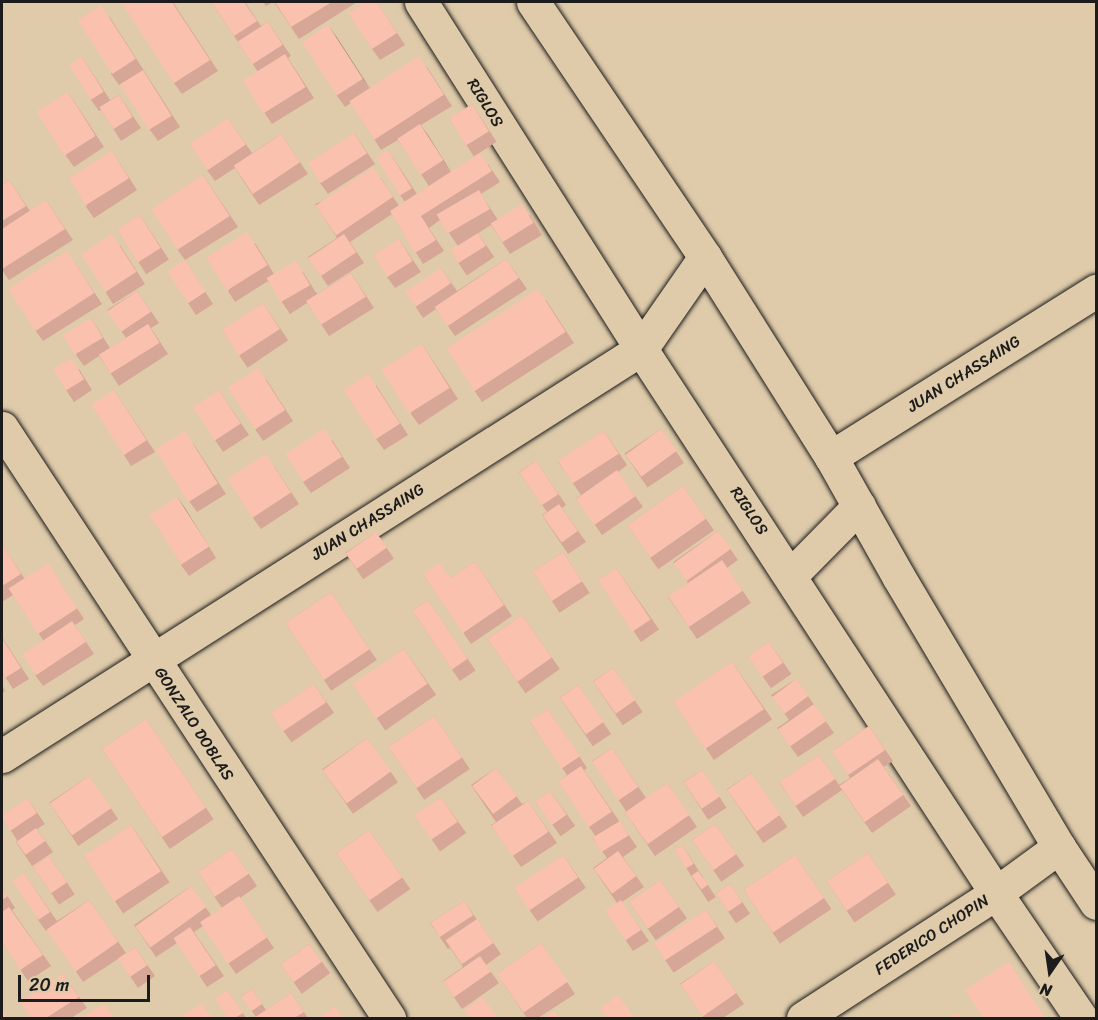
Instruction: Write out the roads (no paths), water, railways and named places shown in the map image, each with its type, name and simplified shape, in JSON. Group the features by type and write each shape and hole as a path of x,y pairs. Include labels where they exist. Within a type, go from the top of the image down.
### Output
{"street":[{"name":"RIGLOS","path":"421,2 641,349 791,574 996,893 1081,1018"},
{"path":"533,2 705,257 831,457 1059,847 1096,903"},
{"name":"JUAN CHASSAING","path":"2,756 641,349 705,257"},
{"name":"JUAN CHASSAING","path":"831,457 1096,291"},
{"name":"GONZALO DOBLAS","path":"2,428 151,659 389,1018"},
{"path":"791,574 859,506"},
{"name":"FEDERICO CHOPIN","path":"803,1018 996,893 1059,847"}]}
